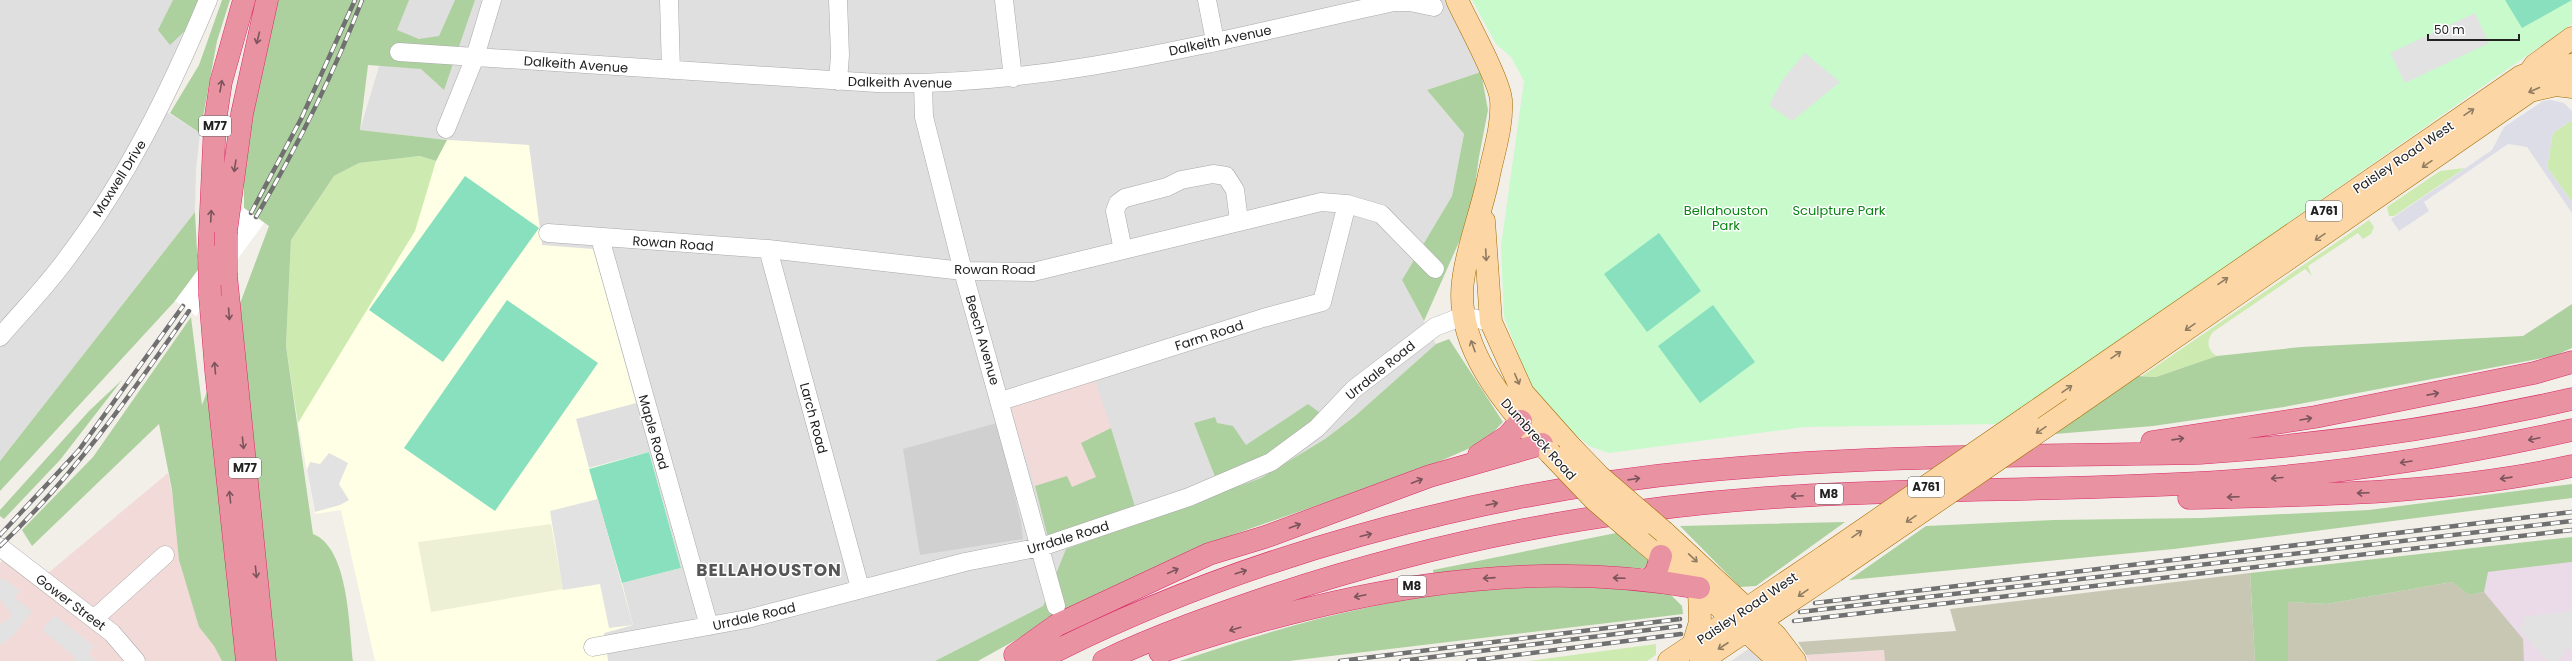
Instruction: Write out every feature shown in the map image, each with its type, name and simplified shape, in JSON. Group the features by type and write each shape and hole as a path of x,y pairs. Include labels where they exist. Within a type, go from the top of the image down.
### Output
{"highway":[{"name":"M77","path":"244,0 221,82 215,122 209,255 210,296 246,661"},
{"name":"M77","path":"265,661 226,275 226,232 242,114 267,0"},
{"path":"2534,373 2572,362"},
{"path":"2056,456 2264,426 2534,373 2572,367"},
{"path":"1008,658 1106,612 1164,591 1204,584 1350,539 1471,509 1570,489 1665,475 1787,464 1890,458 2200,453 2308,444 2427,428 2572,399"},
{"path":"1456,468 1508,436 1521,421"},
{"name":"M8","path":"1104,661 1190,626 1301,587 1360,569 1463,543 1596,517 1693,504 1854,493 2148,486 2278,478 2468,452 2572,430"},
{"path":"1008,658 1057,625 1209,554 1265,537 1456,468 1557,446"},
{"path":"1854,493 2145,500 2329,494 2398,491 2443,486 2535,474 2572,466"},
{"name":"M77","path":"232,522 235,661"},
{"path":"1649,579 1656,573 1661,556"},
{"name":"M8","path":"1134,661 1287,613 1406,587 1505,577 1649,579 1699,588"},
{"path":"1036,661 1204,584"}],"main road":[{"name":"Dumbreck Road","path":"1457,0 1501,98 1500,123 1483,202 1463,275 1463,316 1477,355 1487,375 1521,421 1599,476 1664,532 1747,620"},
{"path":"2530,72 2535,65 2572,38"},
{"name":"Paisley Road West","path":"1830,563 2027,417 2084,377 2530,72 2572,66"},
{"name":"Paisley Road West","path":"1669,661 1697,653 1830,563 2073,408 2530,91 2556,85 2572,87"},
{"name":"Dumbreck Road","path":"1483,202 1491,322 1523,393 1557,446 1595,500 1699,588 1747,620"},
{"path":"1661,556 1664,532"},
{"path":"1697,653 1700,622 1699,588"},
{"path":"1747,620 1778,661"},
{"path":"1747,620 1796,661"}],"street":[{"name":"Maxwell Drive","path":"0,337 67,258 135,156 176,76 208,0"},
{"path":"446,129 475,57 492,0"},
{"path":"669,0 671,70"},
{"path":"838,0 840,55 838,81"},
{"path":"1004,0 1014,78"},
{"path":"1207,0 1215,41"},
{"name":"Dalkeith Avenue","path":"399,52 838,81 923,84 1014,78 1086,68 1396,1 1434,7"},
{"name":"Beech Avenue","path":"923,84 924,117 963,270 1001,401 1056,606"},
{"path":"1123,250 1115,211 1118,203 1126,198 1167,187 1182,180 1213,174 1226,176 1235,190 1239,221"},
{"name":"Rowan Road","path":"548,233 600,238 768,249 963,270 1033,272 1321,202 1347,204 1382,214 1435,268"},
{"name":"Farm Road","path":"1001,401 1262,318 1322,302 1347,204"},
{"name":"Maple Road","path":"600,238 709,626"},
{"name":"Larch Road","path":"768,249 860,588"},
{"path":"1463,316 1491,322"},
{"name":"Urrdale Road","path":"592,647 781,612 860,588 965,562 1041,547 1189,497 1271,462 1316,428 1354,389 1435,326 1463,316"},
{"name":"Gower Street","path":"0,548 94,619 127,657"},
{"path":"94,619 165,555"}],"shaded area":[{"path":"0,0 201,0 152,103 200,133 196,170 195,212 0,461"},
{"path":"402,0 1446,0 1481,72 1427,90 1464,134 1452,196 1402,280 1436,344 1355,416 1325,439 1261,478 1066,549 1043,606 935,661 608,661 604,633 633,625 622,583 681,568 649,452 589,469 575,419 636,403 542,245 528,145 447,140 360,130 395,13"},
{"path":"2475,13 2489,43 2405,83 2390,53"},
{"path":"1805,53 1840,82 1792,121 1769,105 1783,79"},
{"path":"2551,100 2564,103 2572,111 2572,120 2553,133 2547,167 2572,202 2572,213 2527,147 2508,144 2424,202 2429,211 2399,231 2391,219 2492,150 2504,127 2543,101"},
{"path":"447,140 529,145 542,245 593,249 636,403 576,419 589,468 649,452 681,568 622,583 633,625 604,633 608,661 375,661 341,510 315,514 298,423"},
{"path":"1093,375 1111,428 1081,443 1096,477 1072,487 1067,476 1035,486 1010,409 1018,402"},
{"path":"997,423 1021,522 1023,539 920,555 903,449"},
{"path":"329,453 348,463 339,484 349,500 340,505 315,512 307,470 310,462 320,464"},
{"path":"168,473 199,627 214,646 222,661 0,661 0,563 9,555 41,579"},
{"path":"598,499 633,625 609,628 600,584 563,590 550,511"},
{"path":"551,524 563,589 431,612 418,542"},
{"path":"2572,562 2572,661 2288,661 2288,602 2327,604 2452,582 2488,572"},
{"path":"2250,573 2255,661 1885,661 1884,650 1806,655 1798,642 1956,631 1950,609"},
{"path":"3,578 20,591 15,598 32,611 13,636 0,645 0,624 12,616 0,598 0,580"},
{"path":"2452,582 2469,595 2484,592 2523,639 2524,661 2288,661 2288,602 2327,604"},
{"path":"2572,611 2572,644 2558,661 2549,661 2543,657 2517,627 2523,626 2522,617"},
{"path":"54,615 94,646 88,654 96,661 74,661 76,658 42,630"},
{"path":"1754,645 1765,661 1731,661"},
{"path":"1885,650 1885,661 1809,661 1806,655"}],"green space":[{"path":"173,0 199,0 190,26 170,45 158,30"},
{"path":"222,0 230,0 217,41 200,133 170,113 199,65"},
{"path":"271,0 409,0 397,30 419,39 439,36 455,0 475,0 444,90 421,69 368,65 360,130 447,140 436,161 420,156 359,163 334,176 291,240 286,346 313,534 325,542 334,555 340,571 348,610 353,661 222,661 214,646 199,627 179,560 172,490 159,424 32,546 22,530 93,457 191,317 202,405 269,226 244,208 244,148"},
{"name":"Bellahouston Park","path":"1472,0 2572,0 2572,24 2001,424 1805,427 1609,453 1589,446 1562,423 1532,389 1504,317 1501,246 1524,81 1511,57 1496,44"},
{"path":"2505,0 2572,0 2522,28"},
{"path":"1481,72 1488,110 1479,157 1471,215 1424,321 1402,280 1452,196 1464,134 1427,90"},
{"path":"2572,120 2572,202 2547,167 2553,133"},
{"path":"420,156 436,161 415,231 298,423 286,346 291,240 334,176 359,163"},
{"path":"2465,168 2394,216 2389,216 2387,207 2440,171"},
{"path":"465,176 539,228 443,362 369,310"},
{"path":"195,212 198,270 175,301 0,491 0,461"},
{"path":"2369,220 2374,227 2371,234 2363,239 2358,233 2308,266 2312,276 2305,269 2213,332 2209,339 2209,348 2217,356 2156,377 2142,376"},
{"path":"1659,233 1701,291 1647,332 1604,274"},
{"path":"507,300 598,363 495,511 404,448"},
{"path":"2572,304 2572,348 2554,356 2284,407 2153,426 2055,434 2137,376 2156,377 2217,356 2301,347 2523,336"},
{"path":"1713,305 1755,362 1700,403 1658,346"},
{"path":"1449,339 1503,422 1484,442 1422,469 1232,535 1105,590 978,661 935,661 1043,606 1066,549 1261,478 1325,439 1355,416 1436,344"},
{"path":"122,380 60,460 4,519 0,516 0,510 89,411"},
{"path":"1308,404 1319,412 1319,416 1262,458 1216,479 1194,423 1215,417 1217,423 1233,426 1246,445"},
{"path":"1111,428 1136,510 1048,538 1035,486 1067,476 1072,487 1096,477 1081,443"},
{"path":"649,452 681,568 622,583 589,469"},
{"path":"2572,484 2572,498 2174,549 1849,580 1926,526 2054,520 2201,518 2369,510"},
{"path":"1845,522 1756,586 1740,587 1680,526"},
{"path":"1621,532 1651,559 1650,566 1635,570 1434,579 1433,570"},
{"path":"2572,537 2572,562 2488,572 2484,592 2469,595 2452,582 2327,604 2288,602 2288,661 2255,661 2250,573"},
{"path":"1561,586 1665,589 1682,606 1683,614 1289,661 1180,661 1284,628 1355,610 1427,597 1475,591"},
{"path":"1656,644 1656,655 1647,661 1528,661"}],"pier":[{"path":"244,208 264,223 196,316 175,301"}],"railway":[{"path":"251,213 301,119 355,0"},
{"path":"256,217 314,111 327,84 362,0"},
{"path":"0,535 79,450 183,306"},
{"path":"0,546 53,491 77,463 123,403 189,311"},
{"path":"1815,603 2572,512"},
{"path":"1800,612 2572,521"},
{"path":"1794,621 2572,530"},
{"path":"1340,661 1680,619"},
{"path":"1401,661 1680,626"},
{"path":"1468,661 1681,634"}],"district":[{"name":"BELLAHOUSTON","path":"769,570"}],"park label":[{"name":"Sculpture Park","path":"1839,210"}]}
